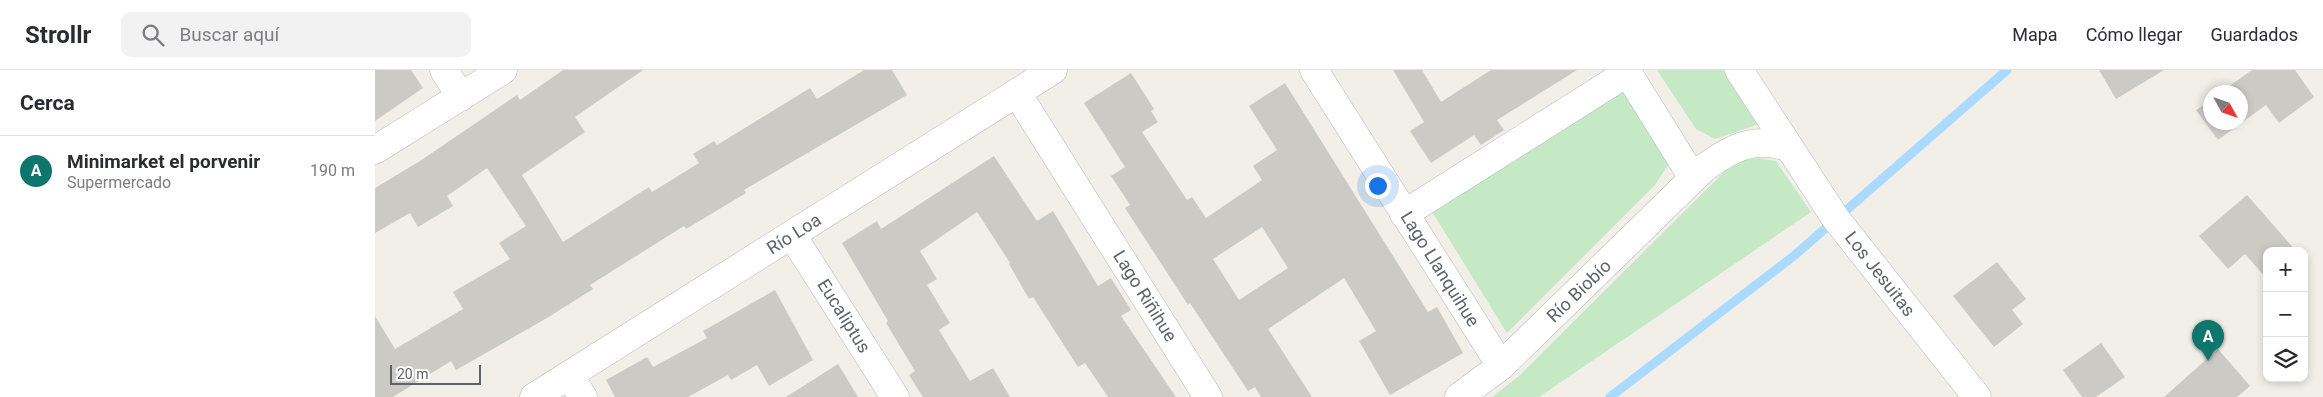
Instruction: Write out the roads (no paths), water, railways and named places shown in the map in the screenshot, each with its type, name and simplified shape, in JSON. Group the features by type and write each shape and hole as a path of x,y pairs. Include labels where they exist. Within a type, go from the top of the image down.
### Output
{"street":[{"path":"444,70 461,97"},
{"path":"375,150 503,70"},
{"name":"Río Loa","path":"534,397 576,386 792,235 1053,70"},
{"name":"Lago Llanquihue","path":"1313,70 1501,366"},
{"name":"Los Jesuitas","path":"1739,70 1837,219 1977,397"},
{"path":"1405,214 1627,71 1693,178"},
{"name":"Lago Riñihue","path":"1017,93 1208,397"},
{"name":"Río Biobío","path":"1459,397 1501,366 1693,178 1717,159 1750,143 1775,143 1788,147"},
{"name":"Eucaliptus","path":"792,235 895,397"}],"waterway":[{"path":"1610,397 1795,255 2007,70"}],"place":[{"name":"Minimarket el porvenir","path":"2208,361"}]}
